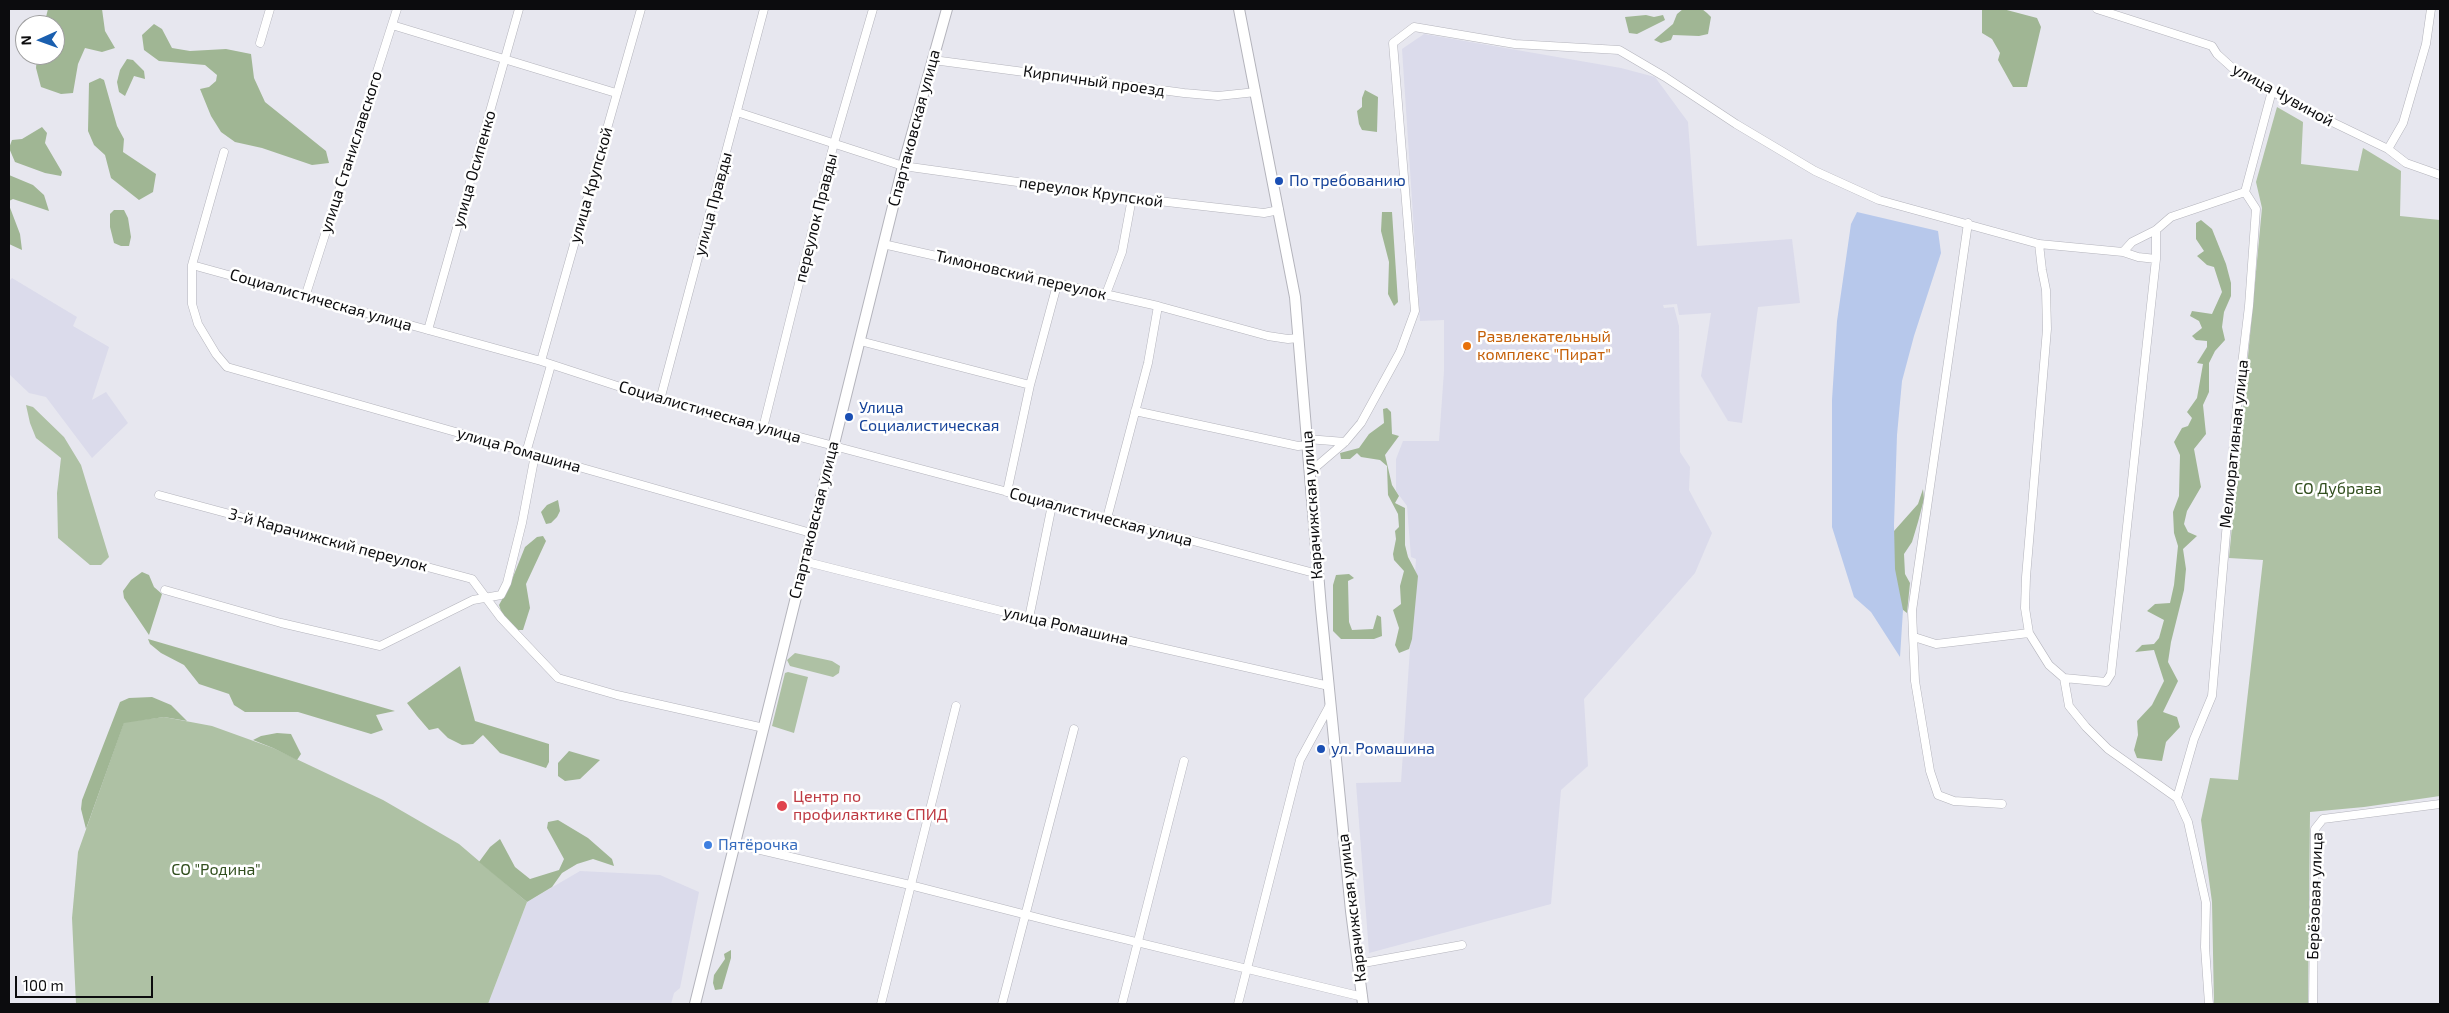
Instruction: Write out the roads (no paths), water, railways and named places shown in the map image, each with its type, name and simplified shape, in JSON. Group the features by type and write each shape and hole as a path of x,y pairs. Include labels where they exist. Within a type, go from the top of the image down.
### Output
{"street":[{"path":"260,43 270,9"},
{"name":"улица Станиславского","path":"306,294 397,9"},
{"name":"улица Осипенко","path":"428,330 519,9"},
{"name":"улица Крупской","path":"541,361 641,9"},
{"name":"улица Правды","path":"660,400 764,9"},
{"name":"переулок Правды","path":"762,428 834,143 873,9"},
{"name":"Спартаковская улица","path":"695,1004 883,244 947,9"},
{"name":"Карачижская улица","path":"1239,9 1295,297 1330,705 1363,1001"},
{"name":"улица Чувиной","path":"2097,9 2212,46 2217,54 2238,73 2388,149 2406,163 2440,175"},
{"path":"2388,149 2403,123 2426,44 2431,9"},
{"path":"392,25 616,93"},
{"path":"1310,472 1345,442 1361,423 1400,352 1414,311 1393,43 1414,28 1515,44 1619,50 1666,77 1736,124 1815,172 1879,200 2039,244 2123,252 2138,257 2156,259"},
{"name":"Кирпичный проезд","path":"933,60 1184,93 1218,96 1256,92"},
{"path":"2123,252 2132,242 2156,230 2171,217 2245,192 2272,91"},
{"name":"переулок Крупской","path":"737,112 903,166 1132,198 1264,213 1279,210"},
{"path":"192,265 224,152"},
{"name":"Мелиоративная улица","path":"2177,798 2194,739 2212,696 2237,406 2249,306 2256,209 2245,192"},
{"path":"1106,294 1122,252 1132,198"},
{"path":"1968,223 1912,611 1915,681 1930,771 1938,795 1954,801 2002,804"},
{"path":"2039,244 2046,290 2047,329 2024,608 2029,633 2049,665 2064,678 2106,682 2111,674 2156,259 2156,230"},
{"name":"Тимоновский переулок","path":"883,244 1158,306 1268,336 1299,338"},
{"name":"Социалистическая улица","path":"192,265 306,294 541,361 660,400 762,428 1318,574"},
{"name":"улица Ромашина","path":"192,265 192,304 198,324 216,354 227,367 811,533"},
{"path":"1007,492 1030,385 1057,284"},
{"path":"1107,518 1148,363 1158,306"},
{"path":"860,341 1030,385"},
{"path":"526,453 551,365"},
{"path":"1135,411 1298,446 1308,442 1345,442"},
{"path":"165,590 281,623 380,646 473,600 501,595 507,583 522,523 535,455"},
{"name":"3-й Карачижский переулок","path":"160,495 472,579 501,618 558,678 617,695 764,728"},
{"path":"1030,618 1052,505"},
{"name":"улица Ромашина","path":"804,561 1030,618 1329,686"},
{"path":"1914,637 1936,644 2029,633"},
{"path":"2064,678 2069,706 2086,726 2108,749 2177,798 2188,822 2204,894 2209,1004"},
{"path":"1238,1004 1300,760 1330,705"},
{"path":"881,1004 956,706"},
{"path":"1002,1004 1074,729"},
{"path":"1122,1004 1184,761"},
{"name":"Берёзовая улица","path":"2312,1004 2314,829 2323,819 2331,817 2440,804"},
{"path":"735,844 910,885 1246,969 1363,1001"},
{"path":"1358,964 1462,945"}],"water":[{"path":"1857,212 1938,231 1941,253 1914,336 1902,381 1897,435 1894,525 1895,569 1903,610 1900,657 1871,612 1854,597 1832,527 1832,400 1837,321 1851,224"}],"place":[{"name":"По требованию","path":"1279,181"},
{"name":"Развлекательный комплекс \"Пират\"","path":"1467,346"},
{"name":"Улица Социалистическая","path":"849,417"},
{"name":"ул. Ромашина","path":"1321,749"},
{"name":"Центр по профилактике СПИД","path":"782,806"},
{"name":"Пятёрочка","path":"708,845"}],"park label":[{"name":"СО Дубрава","path":"2338,489"},
{"name":"СО \"Родина\"","path":"216,870"}]}
